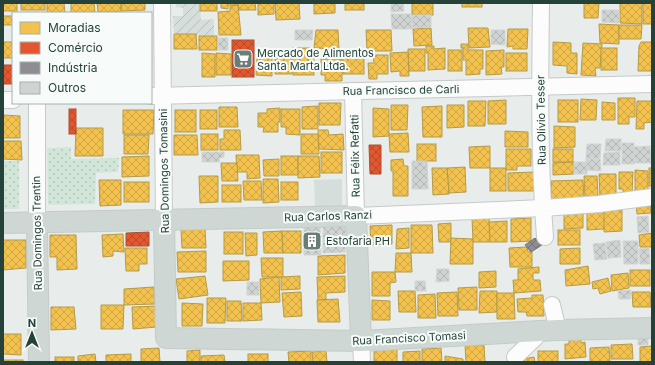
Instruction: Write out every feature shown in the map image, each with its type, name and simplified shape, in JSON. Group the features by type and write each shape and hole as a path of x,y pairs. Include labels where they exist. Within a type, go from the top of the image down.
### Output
{"main road":[{"name":"Rua Carlos Ranzi","path":"3,224 356,216"},
{"name":"Rua Félix Refatti","path":"356,216 361,341"},
{"name":"Rua Domingos Tomasini","path":"164,220 166,338"},
{"name":"Rua Domingos Trentin","path":"37,223 39,362"},
{"name":"Rua Francisco Tomasi","path":"166,338 361,341 549,330 652,328"}],"street":[{"name":"Rua Domingos Tomasini","path":"162,3 157,96 164,220"},
{"name":"Rua Olívio Tesser","path":"541,3 540,86 544,237"},
{"name":"Rua Francisco de Carli","path":"157,96 652,84"},
{"name":"Rua Félix Refatti","path":"353,91 356,216"},
{"name":"Rua Domingos Trentin","path":"37,104 37,223"},
{"name":"Rua Carlos Ranzi","path":"356,216 543,208 606,203 652,197"},
{"path":"515,357 535,338 549,330 552,305"},
{"path":"361,341 362,362"}],"shaded area":[{"path":"176,3 200,3 201,20 214,19 214,36 174,35 173,16 183,16 183,8 176,7"},
{"path":"342,179 342,206 315,206 314,180"}],"green space":[{"path":"71,147 71,159 119,158 118,172 96,173 95,204 48,205 47,148"},
{"path":"3,161 19,161 19,209 3,209"}],"building: Moradias":[{"path":"3,3 17,3 17,11 3,11"},
{"path":"21,3 45,3 45,10 21,10"},
{"path":"47,3 64,3 65,12 47,12"},
{"path":"71,3 94,3 95,12 71,12"},
{"path":"97,3 121,3 121,12 98,12"},
{"path":"121,3 145,3 145,10 122,11"},
{"path":"200,3 217,3 217,11 200,11"},
{"path":"221,3 238,3 238,5 228,5 228,9 221,8"},
{"path":"238,3 255,3 256,10 239,10"},
{"path":"258,3 274,3 274,14 258,15"},
{"path":"275,3 299,3 300,19 276,20"},
{"path":"314,3 335,3 335,13 314,14"},
{"path":"345,3 364,3 364,10 345,10"},
{"path":"412,3 433,3 433,15 412,15"},
{"path":"462,3 482,3 482,7 462,7"},
{"path":"584,3 599,3 598,18 584,18"},
{"path":"620,3 642,3 642,24 620,23"},
{"path":"643,3 652,3 652,24 643,24"},
{"path":"238,5 241,35 219,35 218,12 230,11 230,6"},
{"path":"3,16 12,16 12,25 3,25"},
{"path":"599,24 619,25 619,44 600,43"},
{"path":"619,25 642,25 641,39 619,39"},
{"path":"431,28 432,45 414,46 413,29"},
{"path":"468,28 488,28 490,47 469,48"},
{"path":"508,29 528,29 527,49 513,49 513,46 507,47"},
{"path":"316,30 338,30 339,49 314,48"},
{"path":"366,30 391,30 392,51 367,51"},
{"path":"174,34 196,34 197,49 174,49"},
{"path":"199,36 217,36 217,50 199,50"},
{"path":"3,42 12,42 12,58 3,58"},
{"path":"553,42 571,43 571,53 577,53 577,74 567,73 567,66 553,65"},
{"path":"641,42 652,42 652,71 638,71 639,46"},
{"path":"583,43 602,44 600,68 595,68 596,76 581,75"},
{"path":"461,44 468,44 468,50 483,50 483,69 480,69 480,74 466,75 466,60 463,60 463,48 461,48"},
{"path":"426,46 434,46 434,49 445,48 445,69 428,70 428,53 426,53"},
{"path":"293,48 314,48 314,75 293,75"},
{"path":"601,48 617,48 617,70 601,70"},
{"path":"408,49 425,49 425,71 409,71"},
{"path":"448,50 462,50 462,71 448,71"},
{"path":"504,50 504,67 501,67 502,74 486,75 486,51"},
{"path":"280,52 292,52 292,74 275,74 275,56 279,56"},
{"path":"408,52 409,76 400,76 400,71 391,72 390,53"},
{"path":"202,53 215,54 215,77 202,77"},
{"path":"216,53 231,54 231,75 216,75"},
{"path":"506,53 527,53 527,71 506,71"},
{"path":"343,55 364,55 364,74 343,74"},
{"path":"373,55 388,55 388,74 377,74 377,79 369,79 368,63 374,63"},
{"path":"257,58 272,58 272,76 256,75"},
{"path":"321,59 342,59 342,81 325,81 325,75 321,75"},
{"path":"618,98 635,98 635,117 629,117 629,124 618,124"},
{"path":"581,99 597,100 596,120 580,120"},
{"path":"506,100 506,124 488,124 488,101"},
{"path":"558,100 578,100 578,122 558,122"},
{"path":"468,101 486,101 485,126 468,126"},
{"path":"637,101 652,101 652,122 644,123 644,129 636,129"},
{"path":"602,102 615,103 615,120 602,120"},
{"path":"319,103 341,103 340,125 319,125"},
{"path":"391,105 408,105 407,130 391,130"},
{"path":"447,105 464,105 464,127 447,128"},
{"path":"318,106 318,129 302,129 302,107"},
{"path":"442,106 442,137 423,137 422,107"},
{"path":"219,107 237,107 238,127 219,127"},
{"path":"280,108 278,132 263,132 264,127 258,127 258,113 267,113 267,109"},
{"path":"373,108 389,109 389,136 373,137"},
{"path":"281,109 300,109 300,135 286,134 286,127 281,127"},
{"path":"123,110 154,110 153,134 123,134"},
{"path":"175,110 196,110 196,132 175,132"},
{"path":"200,110 217,110 217,129 200,129"},
{"path":"3,115 20,116 20,138 3,138"},
{"path":"554,126 575,127 575,147 554,148"},
{"path":"76,128 103,128 103,156 75,156"},
{"path":"224,130 240,130 241,150 220,150 220,139 224,139"},
{"path":"318,130 328,130 329,135 343,134 344,150 319,149"},
{"path":"505,131 528,132 528,147 505,147"},
{"path":"408,133 409,152 390,152 389,134"},
{"path":"201,134 218,134 218,150 201,150"},
{"path":"301,134 318,134 319,154 301,154"},
{"path":"124,135 149,135 148,154 124,154"},
{"path":"174,135 197,135 198,155 174,155"},
{"path":"3,141 21,141 22,160 3,159"},
{"path":"417,144 436,144 436,161 417,161"},
{"path":"490,146 490,168 470,168 469,147"},
{"path":"506,149 531,149 531,166 517,166 517,170 506,170"},
{"path":"553,149 573,149 573,162 553,162"},
{"path":"321,152 342,152 342,173 321,173"},
{"path":"236,155 259,155 260,178 247,179 247,172 237,172"},
{"path":"149,156 149,176 122,177 122,157"},
{"path":"281,156 298,156 298,175 281,175"},
{"path":"298,156 319,156 320,177 298,178"},
{"path":"279,159 279,176 264,176 263,160"},
{"path":"403,159 404,166 408,166 408,196 393,196 393,171 391,171 391,160"},
{"path":"574,162 574,174 553,175 553,163"},
{"path":"221,163 237,163 238,181 222,181"},
{"path":"465,167 466,192 449,193 447,168"},
{"path":"432,168 447,168 449,194 433,195"},
{"path":"490,168 506,168 506,191 490,191"},
{"path":"649,168 652,168 652,186 649,186"},
{"path":"635,170 648,171 648,191 635,191"},
{"path":"534,172 534,191 508,191 508,173"},
{"path":"619,172 633,172 632,195 623,195 623,189 619,189"},
{"path":"599,174 616,174 616,197 600,197"},
{"path":"199,176 218,176 218,202 200,203"},
{"path":"584,176 597,176 598,196 585,197"},
{"path":"263,179 278,179 279,202 263,203"},
{"path":"99,180 121,180 121,205 100,206"},
{"path":"583,180 584,199 551,200 551,181"},
{"path":"243,181 261,181 262,200 244,200"},
{"path":"124,182 149,182 149,202 124,202"},
{"path":"281,182 298,182 298,200 281,200"},
{"path":"222,185 241,185 241,202 222,202"},
{"path":"650,200 651,213 637,214 636,201"},
{"path":"587,208 605,208 604,229 587,230"},
{"path":"604,210 622,210 622,231 604,232"},
{"path":"564,213 583,213 583,228 564,229"},
{"path":"489,217 490,242 473,242 472,218"},
{"path":"531,218 531,241 511,242 511,219"},
{"path":"507,221 507,242 490,242 489,222"},
{"path":"451,223 451,242 439,242 438,224"},
{"path":"392,225 392,244 371,245 370,226"},
{"path":"411,225 432,225 433,253 411,253"},
{"path":"205,228 206,248 182,248 181,229"},
{"path":"409,228 409,248 396,249 397,229"},
{"path":"558,230 580,230 580,245 558,245"},
{"path":"282,231 283,253 264,253 263,232"},
{"path":"282,231 301,231 301,253 283,253"},
{"path":"224,232 243,232 243,254 224,254"},
{"path":"245,233 257,233 257,255 246,256"},
{"path":"652,233 652,247 640,247 639,235"},
{"path":"123,234 124,252 113,251 113,256 103,257 102,235"},
{"path":"50,235 76,235 77,269 57,270 57,257 50,257"},
{"path":"451,238 473,239 473,264 450,264"},
{"path":"3,240 26,240 26,268 3,270"},
{"path":"527,247 528,252 532,252 532,267 510,267 509,248"},
{"path":"125,248 147,248 147,264 139,264 139,271 126,271"},
{"path":"580,248 580,264 560,264 560,249"},
{"path":"206,251 206,272 178,272 177,252"},
{"path":"396,253 411,253 412,272 395,272"},
{"path":"345,255 345,273 318,275 318,256"},
{"path":"261,258 283,258 283,277 262,277"},
{"path":"223,261 249,261 249,280 223,281"},
{"path":"588,266 590,284 566,286 565,270"},
{"path":"539,267 539,273 533,273 533,280 540,280 541,291 514,293 513,280 518,280 518,269"},
{"path":"630,270 650,270 650,286 630,286"},
{"path":"496,271 496,287 479,288 479,272"},
{"path":"372,272 395,272 396,282 390,283 390,296 372,296"},
{"path":"628,273 629,288 612,291 611,275"},
{"path":"205,276 208,295 179,299 176,279"},
{"path":"300,276 300,289 281,290 281,277"},
{"path":"345,276 345,292 326,293 326,300 318,300 317,277"},
{"path":"279,277 280,302 261,303 260,279"},
{"path":"608,278 611,291 600,294 598,288 593,289 592,282"},
{"path":"154,287 155,304 124,305 124,289"},
{"path":"477,287 477,310 459,310 458,288"},
{"path":"398,291 415,291 416,312 399,312"},
{"path":"480,291 497,291 497,312 479,313"},
{"path":"301,292 302,316 284,317 282,293"},
{"path":"457,292 458,316 438,316 437,293"},
{"path":"632,292 650,292 651,307 633,307"},
{"path":"497,293 514,293 515,319 497,319"},
{"path":"435,294 436,318 418,318 418,295"},
{"path":"532,295 543,295 544,316 527,316 526,312 518,312 517,299 532,298"},
{"path":"207,298 226,298 225,323 207,323"},
{"path":"338,299 340,322 318,322 317,300"},
{"path":"372,300 390,301 390,320 372,320"},
{"path":"227,301 241,301 242,321 227,321"},
{"path":"182,303 203,304 202,326 182,326"},
{"path":"243,303 261,303 262,320 243,321"},
{"path":"101,305 124,305 123,329 101,329"},
{"path":"157,306 157,327 133,329 132,307"},
{"path":"51,307 74,307 76,329 51,330"},
{"path":"3,334 21,334 21,355 3,354"},
{"path":"569,335 581,335 581,343 585,342 586,357 565,359 565,344 569,344"},
{"path":"632,344 633,359 611,359 611,345"},
{"path":"397,345 397,362 374,362 374,346"},
{"path":"465,345 484,345 485,362 466,362"},
{"path":"652,346 652,362 640,362 640,347"},
{"path":"609,347 610,362 590,362 590,348"},
{"path":"159,348 160,362 141,362 141,349"},
{"path":"441,348 442,362 422,362 422,349"},
{"path":"200,350 200,362 187,362 187,351"},
{"path":"311,351 311,362 289,362 288,352"},
{"path":"326,351 327,362 313,362 312,352"},
{"path":"420,351 420,362 403,362 403,352"},
{"path":"538,351 558,351 558,362 538,362"},
{"path":"95,354 96,362 78,362 78,356"},
{"path":"131,354 131,362 106,362 106,355"},
{"path":"248,354 268,354 268,362 248,362"},
{"path":"224,355 225,362 201,362 201,356"},
{"path":"445,356 463,359 463,362 445,362"},
{"path":"55,357 74,357 74,362 55,362"},
{"path":"534,357 535,362 519,362 518,360"},
{"path":"3,360 23,360 23,362 3,362"}],"building: Comércio":[{"name":"Mercado de Alimentos Santa Marta Ltda.","path":"232,40 254,40 254,77 232,77"},
{"path":"3,65 12,65 12,84 3,84"},
{"path":"69,109 76,109 76,134 69,134"},
{"path":"369,145 381,145 381,174 370,174"},
{"path":"149,232 149,246 126,246 126,233"}],"building: Indústria":[{"path":"535,238 542,245 531,252 525,245"}],"building: Outros":[{"path":"391,3 403,3 404,11 391,12"},
{"path":"602,10 619,10 619,23 602,22"},
{"path":"391,14 411,14 412,29 392,29"},
{"path":"412,15 431,15 431,27 412,28"},
{"path":"295,30 313,30 312,40 295,40"},
{"path":"491,30 505,30 505,45 491,44"},
{"path":"218,38 228,38 228,50 218,50"},
{"path":"606,139 621,139 621,151 605,151"},
{"path":"622,143 634,143 634,164 622,164"},
{"path":"587,144 601,144 600,159 586,159"},
{"path":"650,146 651,163 634,163 634,147"},
{"path":"202,152 224,152 224,157 219,158 220,162 202,162"},
{"path":"620,152 620,165 603,165 604,153"},
{"path":"586,159 600,159 601,171 587,170"},
{"path":"412,161 427,161 428,189 412,189"},
{"path":"574,162 587,162 587,174 574,174"},
{"path":"648,216 649,232 638,233 637,217"},
{"path":"346,226 345,252 323,253 323,227"},
{"name":"Estofaria PH","path":"304,227 320,227 321,255 304,255"},
{"path":"620,240 621,257 608,258 606,242"},
{"path":"623,241 638,241 638,264 624,264"},
{"path":"605,243 607,259 595,260 593,244"},
{"path":"649,248 650,264 640,264 639,249"},
{"path":"437,269 449,269 449,281 436,282"},
{"path":"415,281 425,281 426,291 415,291"},
{"path":"247,282 259,282 259,295 247,295"},
{"path":"631,290 630,299 619,299 618,291"},
{"path":"648,333 648,345 638,345 638,334"}],"place":[{"name":"Mercado de Alimentos Santa Marta Ltda.","path":"243,59"},
{"name":"Estofaria PH","path":"312,241"}]}
